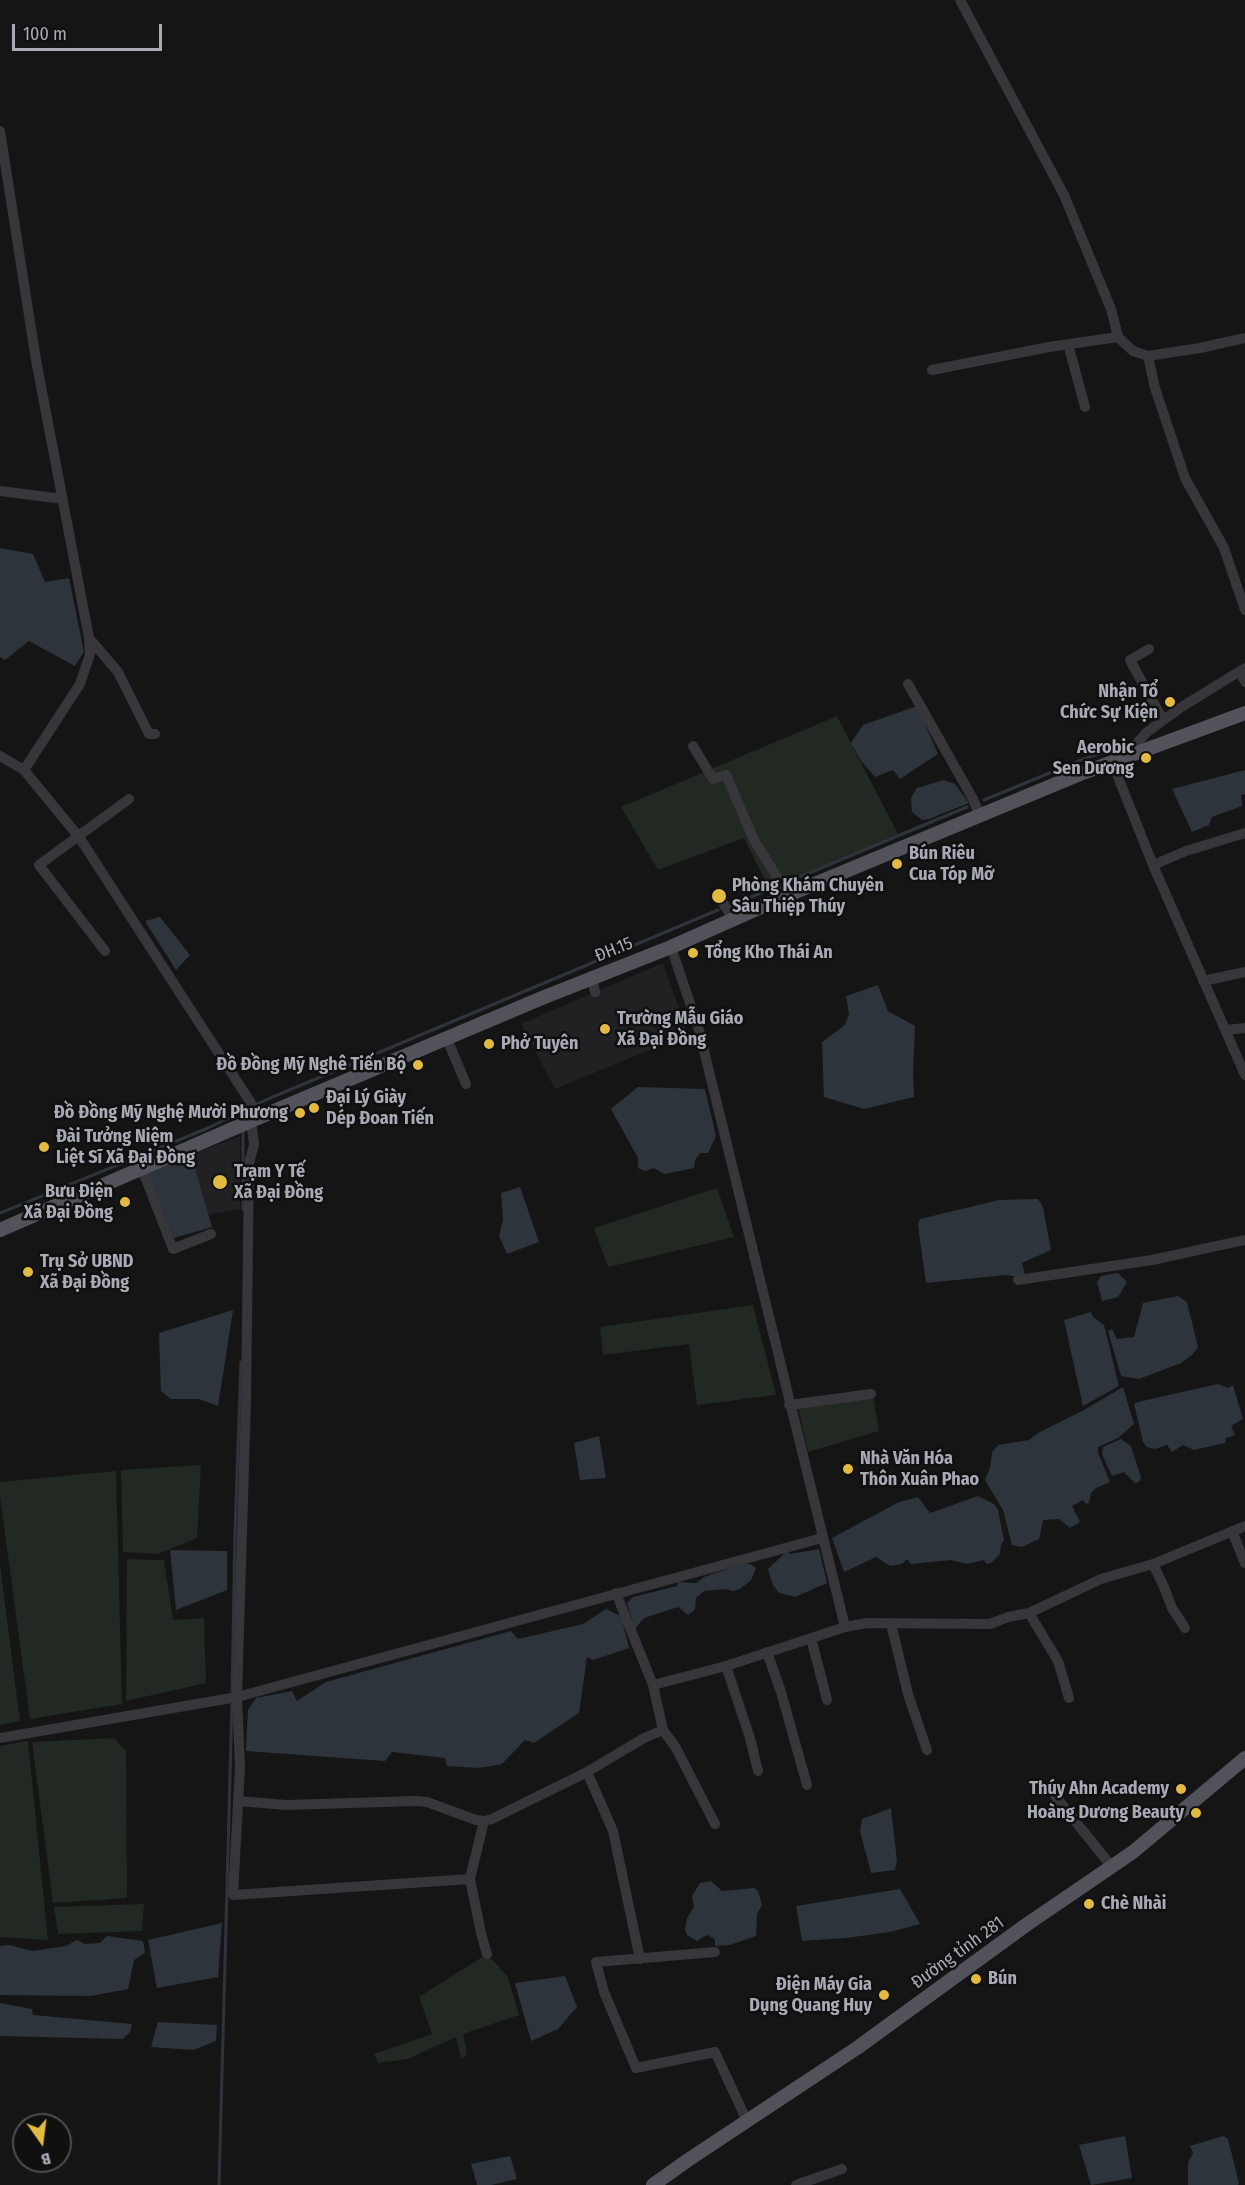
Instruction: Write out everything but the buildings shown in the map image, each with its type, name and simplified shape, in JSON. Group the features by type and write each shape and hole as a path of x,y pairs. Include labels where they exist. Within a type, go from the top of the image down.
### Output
{"main road":[{"name":"ĐH.15","path":"0,1230 120,1182 142,1169 207,1145 255,1119 671,947 788,895 1118,760 1245,713"},
{"name":"Đường tỉnh 281","path":"653,2185 857,2048 1026,1925 1112,1867 1176,1818 1245,1758"}],"street":[{"path":"960,0 1064,195 1111,309 1118,337 1133,351 1148,356 1245,338"},
{"path":"0,131 34,350 89,638 90,654 80,684 24,770"},
{"path":"932,370 1068,344 1118,337"},
{"path":"1068,344 1085,407"},
{"path":"1148,356 1155,388 1185,478 1224,548 1245,610"},
{"path":"0,491 63,498"},
{"path":"89,638 118,672 149,734 155,734"},
{"path":"1149,649 1130,660 1163,720"},
{"path":"1245,682 1242,670 1163,720 1118,760 1153,865 1245,1075"},
{"path":"908,684 973,799 980,816"},
{"path":"693,746 713,779 726,775 754,840 788,895"},
{"path":"0,756 24,770 79,837 255,1119 254,1144 249,1164 246,1388 237,1697 240,1767 233,1895 470,1879"},
{"path":"105,951 39,865 129,799"},
{"path":"1153,865 1186,851 1245,833"},
{"path":"722,902 734,919"},
{"path":"671,947 699,1030 844,1628"},
{"path":"1203,981 1245,972"},
{"path":"592,978 595,992"},
{"path":"1226,1030 1245,1028"},
{"path":"447,1039 465,1084"},
{"path":"142,1169 173,1249 211,1234"},
{"path":"1018,1280 1152,1260 1245,1240"},
{"path":"789,1405 871,1394"},
{"path":"653,1685 726,1666 811,1638 867,1623 990,1624 1008,1617 1029,1613 1101,1579 1153,1564 1245,1526"},
{"path":"1232,1531 1245,1563"},
{"path":"0,1738 237,1697 822,1538"},
{"path":"1153,1564 1172,1608 1185,1628"},
{"path":"616,1593 653,1685 663,1730 676,1748 715,1824"},
{"path":"1029,1613 1054,1652 1069,1698"},
{"path":"891,1624 908,1694 927,1750"},
{"path":"811,1638 827,1700"},
{"path":"767,1652 781,1692 807,1785"},
{"path":"726,1666 750,1738 758,1772"},
{"path":"238,1801 286,1805 416,1801 427,1802 484,1821 587,1772 644,1738 663,1730"},
{"path":"587,1772 613,1831 640,1959"},
{"path":"1055,1796 1112,1867"},
{"path":"484,1821 470,1879 487,1953"},
{"path":"715,1952 596,1962 604,1992 636,2068 715,2052 747,2121"},
{"path":"796,2185 842,2169"}],"shaded area":[{"path":"0,548 33,554 45,582 69,578 84,652 75,666 29,641 5,660 0,657"},
{"path":"917,706 938,754 900,779 893,770 875,777 862,762 851,743 863,725"},
{"path":"837,716 898,834 770,890 744,838 658,870 621,807"},
{"path":"1245,770 1245,794 1241,795 1242,806 1212,817 1209,825 1192,832 1172,789"},
{"path":"944,780 955,784 969,803 922,820 912,812 911,798 917,788"},
{"path":"160,917 190,955 176,970 145,921"},
{"name":"Trường Mẫu Giáo Xã Đại Đồng","path":"663,963 688,1034 555,1089 521,1024"},
{"path":"878,985 888,1011 915,1026 914,1097 864,1109 824,1097 822,1042 845,1025 849,1014 846,996"},
{"path":"638,1087 705,1089 716,1136 708,1153 700,1153 695,1160 694,1168 664,1174 654,1168 645,1171 638,1168 638,1158 611,1109"},
{"name":"Trạm Y Tế Xã Đại Đồng","path":"240,1136 240,1209 208,1215 191,1155"},
{"path":"191,1155 212,1227 174,1238 148,1172"},
{"path":"520,1187 539,1242 507,1254 499,1236 503,1220 501,1193"},
{"path":"717,1188 734,1237 608,1267 594,1228"},
{"path":"1038,1199 1043,1207 1051,1250 1022,1263 1025,1275 926,1283 918,1225 920,1219 999,1200"},
{"path":"1118,1273 1127,1282 1118,1297 1102,1301 1097,1282 1101,1276"},
{"path":"1178,1296 1187,1302 1198,1347 1181,1363 1139,1379 1121,1376 1108,1331 1112,1329 1117,1339 1134,1337 1143,1303"},
{"path":"753,1305 776,1395 697,1405 689,1344 603,1355 600,1327"},
{"path":"233,1310 218,1406 199,1399 171,1399 161,1391 159,1333"},
{"path":"1091,1312 1093,1317 1104,1325 1119,1386 1083,1406 1064,1320"},
{"path":"1218,1384 1228,1388 1233,1385 1243,1419 1231,1426 1235,1435 1226,1438 1225,1443 1194,1450 1183,1445 1172,1452 1167,1445 1155,1449 1147,1447 1143,1442 1134,1404"},
{"path":"1123,1387 1134,1424 1118,1438 1098,1447 1098,1453 1110,1482 1096,1488 1091,1493 1089,1503 1086,1504 1083,1500 1072,1506 1080,1522 1070,1528 1059,1519 1043,1520 1039,1539 1022,1547 1012,1545 1003,1510 985,1480 990,1468 992,1452 998,1445 1029,1440"},
{"path":"873,1396 879,1431 808,1452 798,1406"},
{"path":"599,1436 606,1478 580,1480 574,1443"},
{"path":"1121,1439 1131,1446 1141,1478 1139,1482 1135,1483 1124,1472 1112,1476 1102,1454 1103,1447"},
{"path":"201,1465 197,1538 158,1554 123,1552 121,1470"},
{"path":"116,1471 122,1704 30,1719 0,1482"},
{"path":"978,1496 994,1504 998,1510 1004,1540 1000,1554 991,1563 987,1564 984,1560 967,1564 951,1560 911,1564 907,1559 902,1564 890,1566 876,1557 844,1572 832,1538 899,1502 918,1497 930,1513"},
{"path":"819,1549 827,1583 795,1597 779,1593 773,1585 768,1569 787,1551 790,1554"},
{"path":"170,1550 227,1551 227,1590 176,1610"},
{"path":"127,1559 164,1560 173,1620 204,1618 206,1683 126,1701"},
{"path":"745,1563 756,1568 751,1580 740,1589 704,1591 696,1598 695,1610 688,1615 678,1607 644,1618 635,1629 627,1603 633,1597 677,1586 678,1582 696,1583 704,1577"},
{"path":"0,1565 20,1721 0,1725"},
{"path":"606,1609 621,1616 629,1648 593,1660 587,1657 579,1713 534,1743 525,1740 502,1764 479,1768 447,1766 445,1758 392,1752 385,1761 246,1751 248,1710 256,1698 292,1691 297,1701 326,1682 511,1631 518,1639 583,1624"},
{"path":"114,1738 126,1751 127,1898 53,1903 32,1742"},
{"path":"28,1741 48,1940 0,1937 0,1746"},
{"path":"891,1808 897,1861 895,1870 871,1873 860,1831 862,1819"},
{"path":"711,1881 722,1891 754,1888 758,1891 762,1905 757,1914 756,1936 730,1945 715,1946 715,1939 707,1935 697,1941 687,1935 685,1930 687,1918 694,1907 692,1896 700,1883"},
{"path":"900,1889 920,1924 890,1932 802,1941 796,1906"},
{"path":"144,1904 142,1931 58,1934 54,1907"},
{"path":"222,1923 218,1977 157,1988 148,1940"},
{"path":"107,1936 143,1941 145,1953 134,1960 128,1989 91,1996 0,1995 0,1946 9,1945 32,1951 66,1946 77,1940 85,1944 100,1943"},
{"path":"487,1954 508,1977 519,2015 463,2034 467,2055 461,2059 456,2037 408,2059 378,2063 374,2054 432,2034 419,1997"},
{"path":"565,1976 577,2007 558,2029 531,2041 515,1983"},
{"path":"0,2003 32,2009 33,2015 132,2024 130,2032 123,2039 0,2036"},
{"path":"158,2022 217,2025 216,2041 193,2050 151,2047"},
{"path":"1125,2136 1132,2178 1091,2185 1079,2145"},
{"path":"1223,2136 1228,2139 1238,2185 1188,2185 1188,2162 1193,2153 1190,2146"},
{"path":"510,2156 517,2179 491,2185 477,2185 471,2164"}],"waterway":[{"path":"984,800 1081,760 1125,745"},
{"path":"790,881 967,807"},
{"path":"734,904 773,888"},
{"path":"0,1213 208,1128 268,1099 718,910"},
{"path":"243,1133 243,1209"},
{"path":"232,1694 241,1362"},
{"path":"219,2185 232,1701"}],"place":[{"name":"Nhận Tổ Chức Sự Kiện","path":"1170,702"},
{"name":"Aerobic Sen Dương","path":"1146,758"},
{"name":"Bún Riêu Cua Tóp Mỡ","path":"897,864"},
{"name":"Phòng Khám Chuyên Sâu Thiệp Thúy","path":"719,896"},
{"name":"Tổng Kho Thái An","path":"693,953"},
{"name":"Trường Mẫu Giáo Xã Đại Đồng","path":"605,1029"},
{"name":"Phở Tuyên","path":"489,1044"},
{"name":"Đồ Đồng Mỹ Nghê Tiến Bộ","path":"418,1065"},
{"name":"Đại Lý Giày Dép Đoan Tiến","path":"314,1108"},
{"name":"Đồ Đồng Mỹ Nghệ Mười Phương","path":"300,1113"},
{"name":"Đài Tưởng Niệm Liệt Sĩ Xã Đại Đồng","path":"44,1147"},
{"name":"Trạm Y Tế Xã Đại Đồng","path":"220,1182"},
{"name":"Bưu Điện Xã Đại Đồng","path":"125,1202"},
{"name":"Trụ Sở UBND Xã Đại Đồng","path":"28,1272"},
{"name":"Nhà Văn Hóa Thôn Xuân Phao","path":"848,1469"},
{"name":"Thúy Ahn Academy","path":"1181,1789"},
{"name":"Hoàng Dương Beauty","path":"1196,1813"},
{"name":"Chè Nhài","path":"1089,1904"},
{"name":"Bún","path":"976,1979"},
{"name":"Điện Máy Gia Dụng Quang Huy","path":"884,1995"}]}
